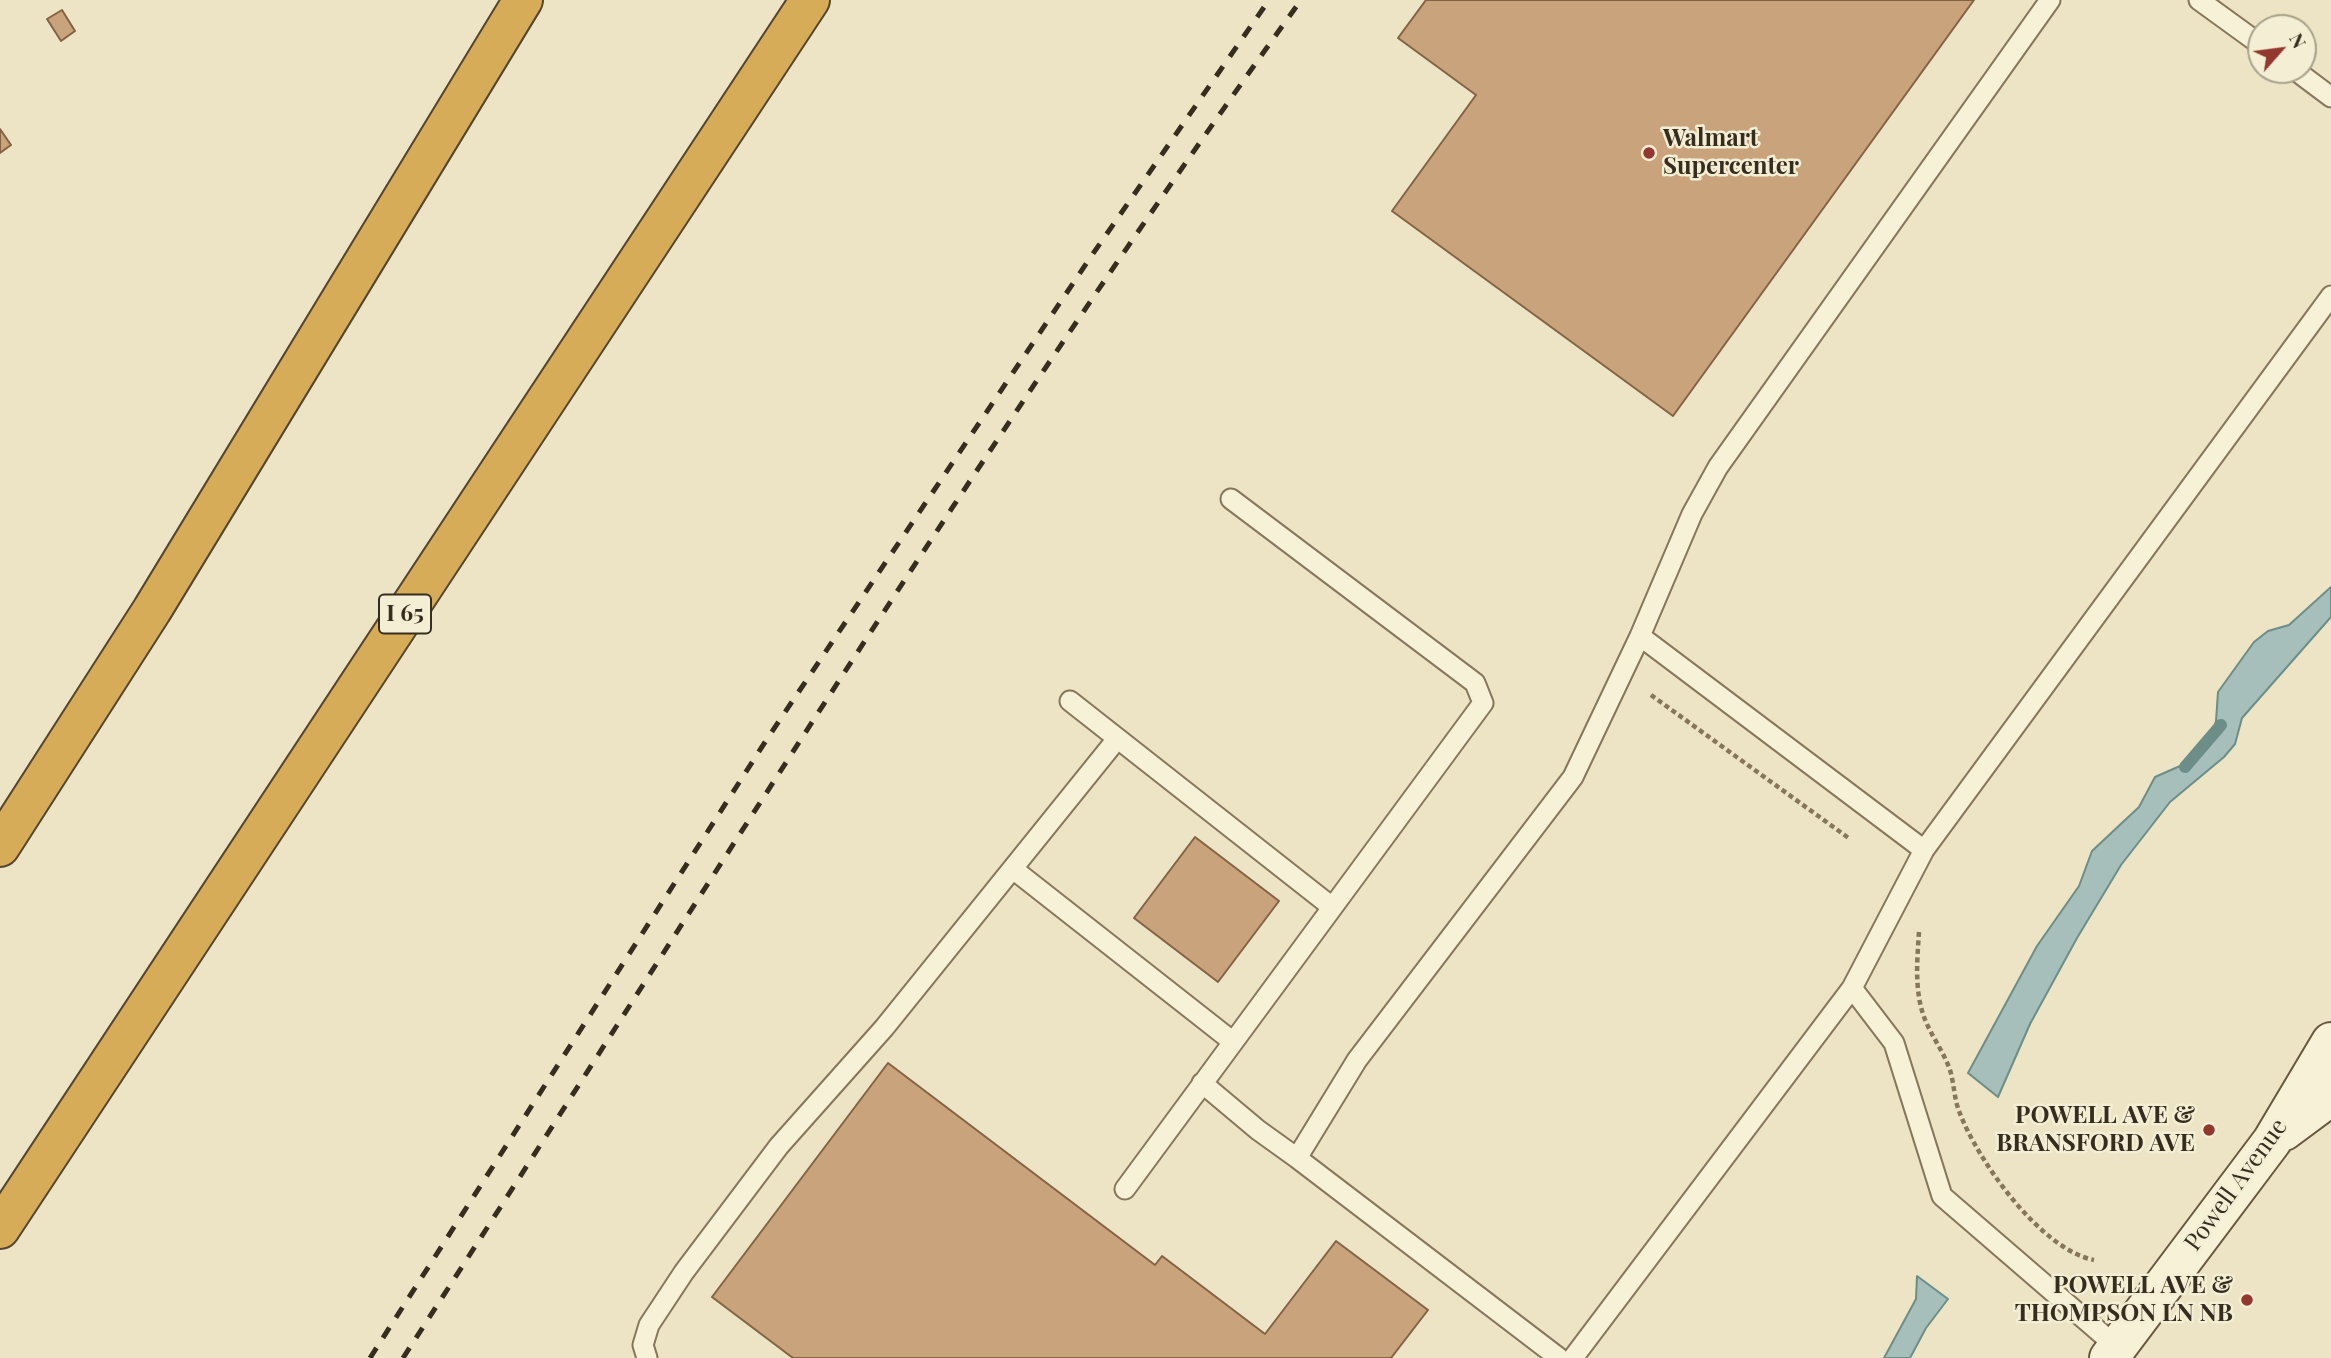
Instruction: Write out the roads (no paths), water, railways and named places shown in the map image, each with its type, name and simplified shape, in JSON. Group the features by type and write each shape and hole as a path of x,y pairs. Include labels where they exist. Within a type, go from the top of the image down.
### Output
{"highway":[{"path":"0,847 152,610 523,0"},
{"name":"I 65","path":"0,1228 810,0"}],"main road":[{"name":"Powell Avenue","path":"2113,1352 2272,1141 2331,1042"},
{"path":"2272,1141 2331,1096"}],"lane":[{"path":"1297,1158 1357,1060 1573,777 1640,636 1692,514 1718,467 2050,0"},
{"path":"2199,0 2247,35"},
{"path":"2314,84 2331,97"},
{"path":"1573,1358 1852,988 1924,850 2331,296"},
{"path":"1125,1189 1483,703 1475,683 1231,499"},
{"path":"1640,636 1924,850"},
{"path":"1070,701 1332,906"},
{"path":"648,1358 643,1345 649,1325 684,1272 779,1146 884,1028 1117,739"},
{"path":"1013,869 1232,1041"},
{"path":"1852,988 1894,1043 1942,1196 2113,1352"},
{"path":"1202,1083 1258,1130 1559,1358"}],"water":[{"path":"2331,587 2331,617 2242,718 2235,744 2224,757 2170,802 2121,865 2030,1024 1998,1097 1968,1073 2037,946 2079,886 2092,851 2139,807 2155,777 2180,766 2209,743 2216,721 2218,692 2254,642 2268,631 2289,625"},
{"path":"1917,1276 1948,1299 1926,1328 1910,1358 1884,1358 1916,1299"}],"waterway":[{"path":"2185,767 2221,725"}],"railway":[{"path":"370,1358 767,739 1090,258 1269,0"},
{"path":"403,1358 955,503 1068,334 1301,0"}],"place":[{"name":"Walmart Supercenter","path":"1649,153"},
{"name":"POWELL AVE & BRANSFORD AVE","path":"2209,1130"},
{"name":"POWELL AVE & THOMPSON LN NB","path":"2247,1300"}]}
